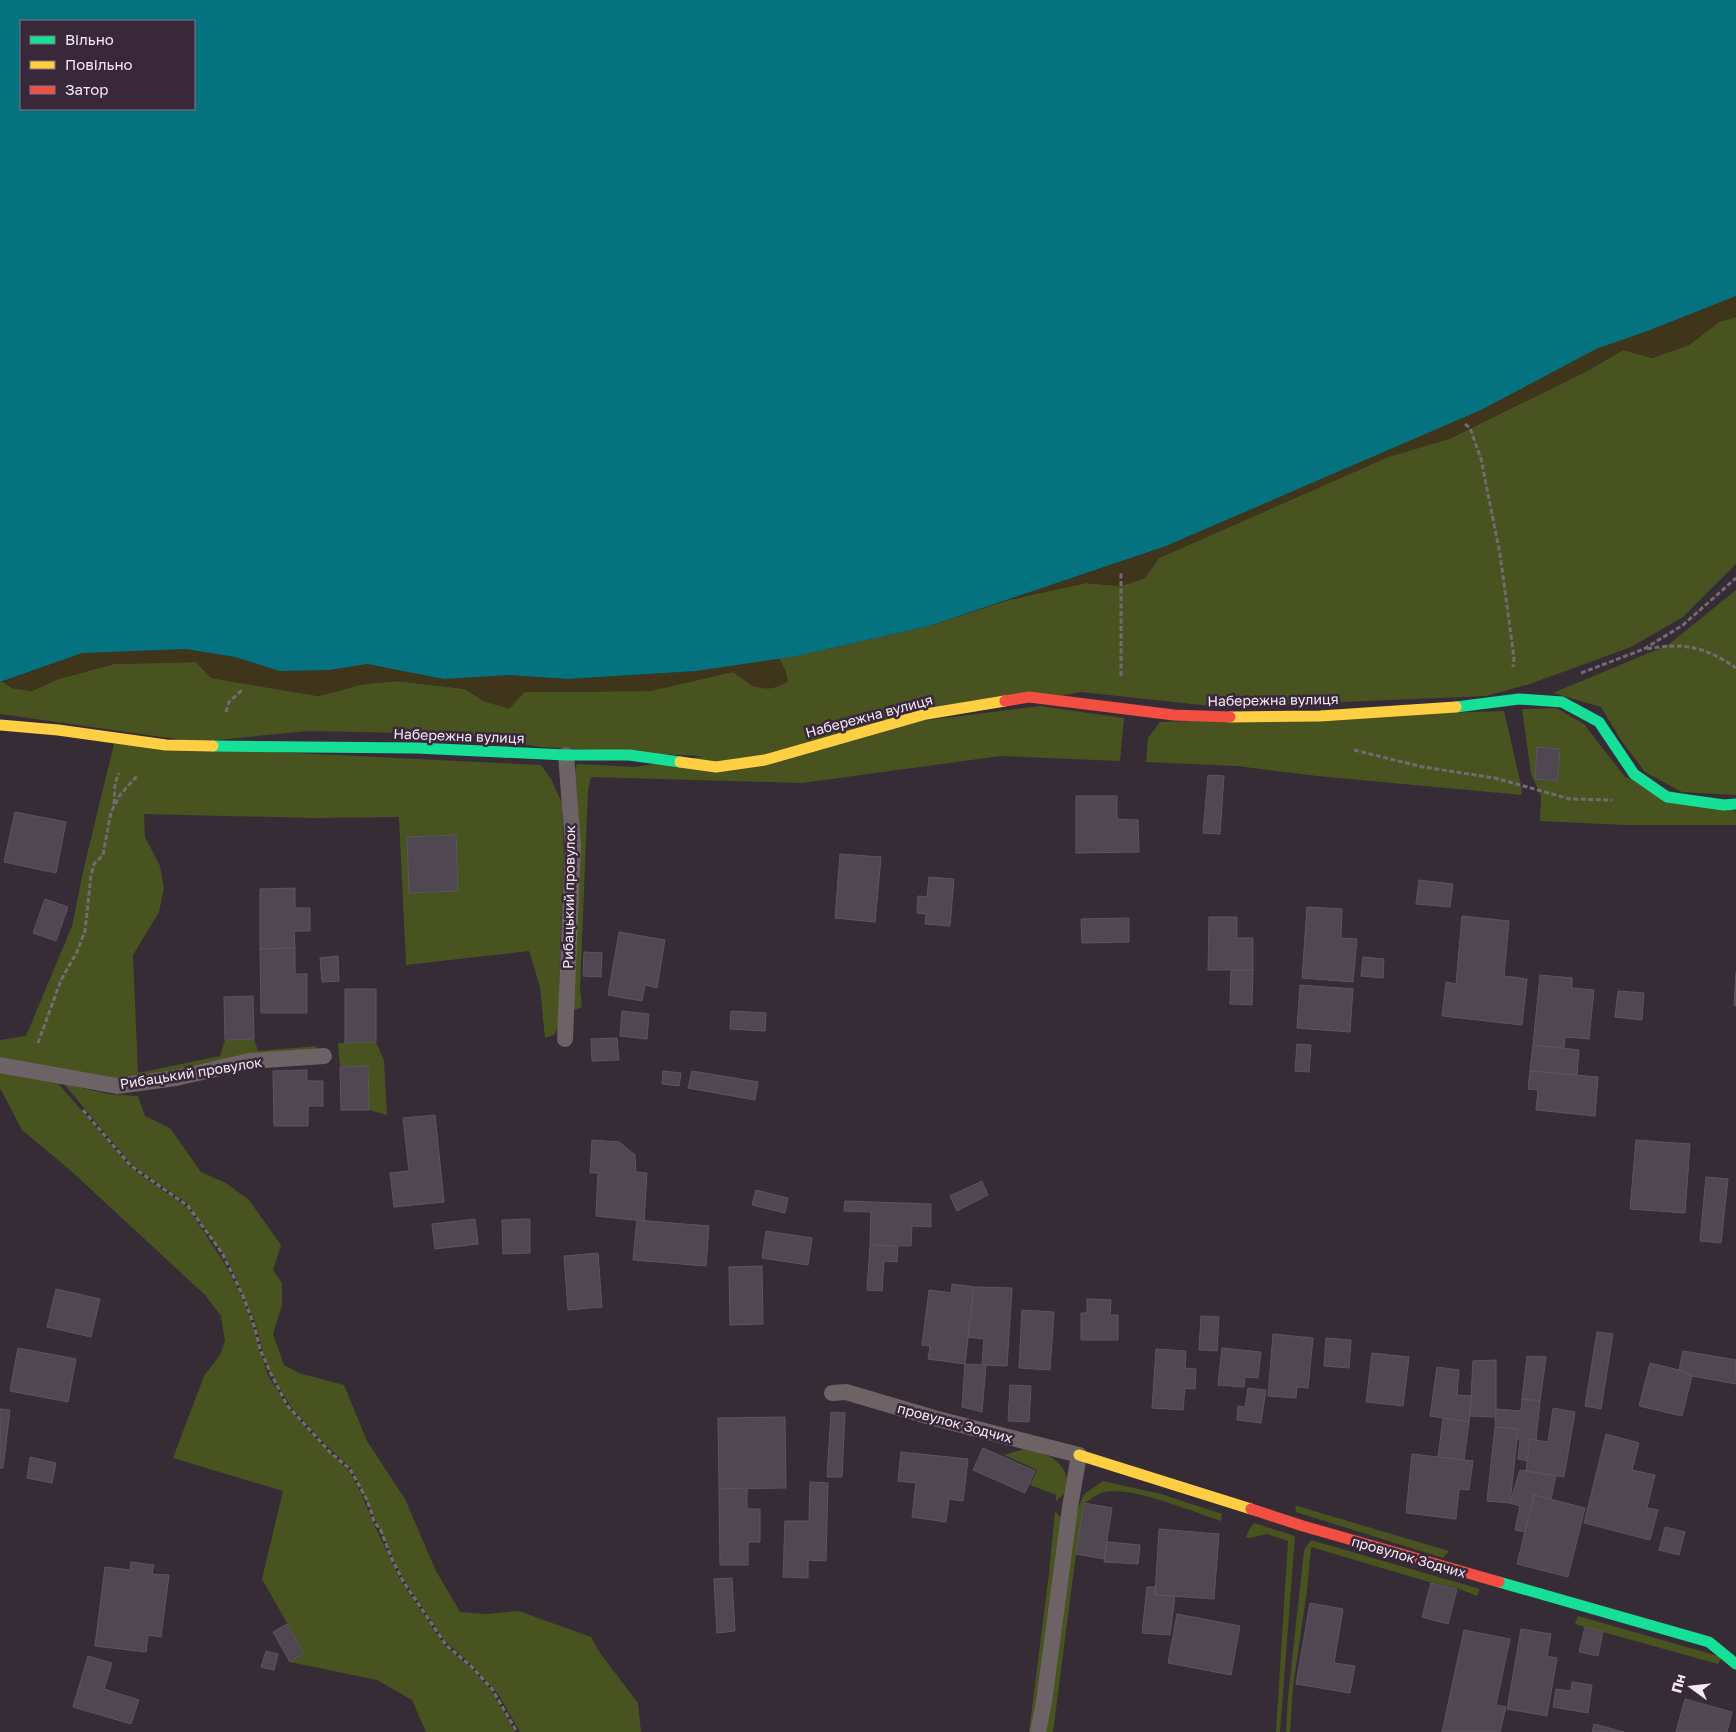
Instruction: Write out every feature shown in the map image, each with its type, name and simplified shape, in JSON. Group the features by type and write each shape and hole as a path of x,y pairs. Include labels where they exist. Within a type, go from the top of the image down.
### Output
{"street":[{"name":"Набережна вулиця","path":"0,725 58,730 166,746 416,748 566,755 629,755 716,766 765,760 926,714 1029,697 1183,716 1320,716 1445,708 1512,700 1562,702 1599,722 1634,774 1667,797 1724,805 1736,804"},
{"name":"провулок Зодчих","path":"1079,1456 1303,1526 1709,1642 1736,1664"}],"lane":[{"name":"Рибацький провулок","path":"565,1038 573,846 566,755"},
{"name":"Рибацький провулок","path":"0,1065 117,1086 176,1078 250,1061 324,1056"},
{"name":"провулок Зодчих","path":"832,1392 846,1392 934,1418 1079,1456"},
{"path":"1038,1732 1044,1702 1069,1512 1079,1456"}],"path":[{"path":"1465,424 1470,428 1481,459 1500,554 1514,658 1512,700"},
{"path":"1122,573 1120,678 1122,709"},
{"path":"1572,677 1644,649 1683,625 1736,578"},
{"path":"1644,649 1668,645 1703,649 1736,668"},
{"path":"197,746 220,732 229,702 242,690"},
{"path":"1351,749 1423,767 1495,778 1570,798 1616,800"},
{"path":"145,774 136,776 120,795 111,812 103,855 94,864 91,875 85,931 78,952 61,980 38,1039 37,1052 56,1074 74,1100 131,1166 188,1206 222,1253 243,1296 270,1374 287,1404 330,1452 350,1469 366,1500 374,1521 381,1531 403,1581 446,1645 472,1667 492,1689 517,1732"}],"green space":[{"path":"1736,317 1736,564 1683,617 1631,647 1530,684 1486,696 1220,707 1081,692 782,747 716,757 541,747 456,734 308,731 197,742 0,714 0,682 12,688 32,691 58,679 114,664 196,662 211,678 318,696 364,684 398,681 465,689 483,701 525,692 650,691 733,672 754,687 786,672 779,658 797,656 929,626 1009,600 1086,583 1121,586 1145,578 1159,558 1388,457 1449,439 1589,370 1623,350 1652,358 1689,345 1719,322"},
{"path":"1736,590 1736,795 1682,792 1645,772 1621,740 1601,707 1553,693 1668,645"},
{"path":"1040,706 1124,718 1120,761 1001,756 802,783 591,777 588,790 580,990 582,1007 574,1010 574,774 577,764 635,767 929,720"},
{"path":"1556,708 1584,724 1625,777 1736,811 1736,825 1626,825 1540,821 1541,796 1531,774 1522,709"},
{"path":"1504,711 1522,795 1317,776 1237,766 1146,762 1148,738 1160,722"},
{"path":"114,744 541,765 551,779 562,803 564,857 559,1025 554,1035 545,1038 540,987 529,951 406,965 399,817 314,818 144,814 145,837 160,866 164,888 159,912 133,955 138,1073 220,1056 225,1040 254,1039 258,1051 317,1046 315,1049 127,1079 90,1076 0,1059 0,1040 26,1036 72,926"},
{"path":"376,1042 384,1060 387,1115 369,1110 368,1067 340,1067 338,1043"},
{"path":"0,1071 57,1082 131,1168 188,1208 223,1261 242,1297 268,1375 286,1405 313,1436 349,1471 401,1581 444,1645 471,1668 490,1689 515,1732 426,1732 412,1700 377,1680 290,1662 304,1653 262,1579 283,1491 173,1458 204,1376 220,1355 225,1341 221,1316 205,1295 70,1170 22,1130 0,1088"},
{"path":"64,1084 108,1094 138,1096 145,1116 170,1128 201,1172 226,1183 249,1200 281,1245 273,1270 282,1283 282,1305 273,1334 284,1365 299,1373 344,1385 367,1441 405,1499 436,1571 460,1612 487,1614 519,1611 591,1637 600,1653 638,1703 641,1732 520,1732 498,1694 474,1667 445,1641 401,1575 352,1469 324,1443 293,1409 283,1394 268,1368 256,1325 228,1261 187,1203 133,1166"},
{"path":"1024,1449 1055,1459 1063,1469 1067,1477 1066,1487 1064,1494 1056,1501 1056,1495 1030,1485 1037,1470 1004,1455"},
{"path":"1103,1481 1161,1494 1222,1514 1221,1521 1146,1496 1116,1491 1104,1492 1084,1503 1053,1732 1045,1732 1075,1515 1084,1494"},
{"path":"1295,1505 1449,1551 1443,1558 1296,1512"},
{"path":"1055,1511 1061,1518 1033,1732 1029,1732 1049,1573"},
{"path":"1254,1523 1295,1536 1280,1732 1276,1732 1288,1541 1267,1534 1250,1538 1246,1537"},
{"path":"1311,1540 1480,1589 1477,1596 1457,1588 1429,1582 1311,1547 1307,1590 1293,1687 1290,1732 1286,1732 1304,1550"},
{"path":"1578,1616 1722,1657 1718,1664 1585,1627 1575,1624"}],"sand":[{"path":"1736,296 1736,317 1719,322 1689,345 1652,358 1623,350 1589,370 1449,439 1388,457 1159,558 1145,578 1121,586 1086,583 1009,600 1166,546 1481,410 1596,349"},
{"path":"186,649 235,657 280,671 329,670 367,664 444,679 509,675 568,679 696,671 779,658 786,672 788,682 772,688 759,688 733,672 650,691 525,692 509,709 483,701 465,689 398,681 364,684 318,696 211,678 196,662 114,664 58,679 32,691 12,688 3,682 82,653"}],"water":[{"path":"0,0 1736,0 1736,296 1596,349 1481,410 1166,546 929,626 797,656 696,671 568,679 509,675 444,679 367,664 329,670 280,671 235,657 186,649 82,653 0,682"}],"building":[{"path":"1537,747 1560,749 1557,781 1535,779"},
{"path":"1208,775 1224,776 1220,834 1203,833"},
{"path":"1076,796 1117,796 1117,819 1138,820 1139,852 1076,853"},
{"path":"15,812 66,822 56,873 4,862"},
{"path":"456,835 458,891 409,893 407,837"},
{"path":"840,854 881,857 875,922 835,918"},
{"path":"929,877 954,879 950,926 925,924 926,914 917,913 918,896 927,897"},
{"path":"1419,880 1453,884 1450,907 1416,904"},
{"path":"295,888 295,908 310,908 310,931 294,931 295,948 260,949 260,889"},
{"path":"45,899 68,907 56,941 33,933"},
{"path":"1307,907 1342,909 1341,938 1357,939 1353,982 1302,978"},
{"path":"1462,916 1509,921 1504,976 1527,979 1522,1025 1442,1016 1446,982 1456,984"},
{"path":"1209,917 1237,917 1237,938 1253,938 1253,970 1208,970"},
{"path":"1129,918 1129,942 1082,943 1081,919"},
{"path":"619,932 665,940 657,988 645,985 642,1001 608,995"},
{"path":"295,948 295,974 307,974 307,1013 261,1013 260,949"},
{"path":"584,952 602,953 601,977 583,976"},
{"path":"338,956 339,981 322,982 320,958"},
{"path":"1363,957 1384,959 1383,978 1361,976"},
{"path":"1231,970 1253,970 1252,1005 1230,1004"},
{"path":"1736,972 1736,1006 1734,1005"},
{"path":"1540,975 1572,978 1572,988 1594,990 1589,1039 1565,1037 1564,1048 1533,1045"},
{"path":"1300,985 1353,989 1350,1032 1297,1028"},
{"path":"345,989 376,989 376,1042 345,1043"},
{"path":"1618,991 1644,993 1642,1020 1615,1017"},
{"path":"253,996 254,1039 225,1040 224,997"},
{"path":"622,1011 649,1014 647,1039 620,1036"},
{"path":"731,1011 766,1013 765,1031 730,1029"},
{"path":"617,1038 619,1060 592,1061 591,1039"},
{"path":"1297,1044 1311,1045 1309,1072 1295,1071"},
{"path":"1533,1045 1579,1050 1577,1075 1530,1071"},
{"path":"368,1066 369,1110 341,1110 340,1067"},
{"path":"307,1070 307,1081 323,1081 323,1106 308,1106 308,1126 274,1126 273,1071"},
{"path":"663,1071 681,1073 679,1086 662,1084"},
{"path":"692,1071 758,1082 755,1100 688,1088"},
{"path":"1530,1071 1598,1077 1595,1116 1536,1110 1538,1090 1528,1089"},
{"path":"435,1115 444,1202 394,1207 390,1173 409,1171 403,1118"},
{"path":"592,1140 619,1142 635,1155 636,1172 647,1173 644,1221 596,1216 598,1173 590,1173"},
{"path":"1636,1140 1690,1144 1685,1213 1630,1209"},
{"path":"1706,1177 1728,1179 1721,1243 1700,1241"},
{"path":"982,1181 988,1195 957,1211 950,1196"},
{"path":"756,1190 788,1198 785,1213 752,1205"},
{"path":"845,1201 931,1204 931,1227 912,1226 911,1246 870,1245 871,1212 844,1211"},
{"path":"475,1219 478,1244 435,1249 432,1224"},
{"path":"530,1219 530,1253 503,1254 502,1220"},
{"path":"637,1220 709,1226 706,1266 633,1260"},
{"path":"766,1231 812,1238 808,1265 762,1258"},
{"path":"870,1245 898,1246 897,1262 884,1261 882,1291 867,1290"},
{"path":"598,1253 602,1307 568,1310 564,1256"},
{"path":"762,1266 763,1324 730,1325 729,1267"},
{"path":"952,1284 974,1287 965,1364 928,1359 930,1346 922,1345 929,1290 951,1293"},
{"path":"974,1287 1012,1288 1007,1366 982,1365 984,1339 968,1337"},
{"path":"56,1289 100,1299 91,1337 47,1327"},
{"path":"1087,1299 1111,1300 1110,1315 1118,1315 1118,1340 1081,1340 1081,1313 1087,1313"},
{"path":"1022,1310 1054,1312 1050,1370 1019,1368"},
{"path":"1201,1316 1219,1317 1217,1351 1199,1350"},
{"path":"1597,1332 1613,1334 1601,1409 1585,1406"},
{"path":"1273,1334 1313,1338 1308,1388 1297,1387 1296,1398 1268,1396"},
{"path":"1326,1338 1351,1340 1349,1368 1324,1366"},
{"path":"18,1348 76,1359 68,1402 10,1391"},
{"path":"1222,1348 1261,1352 1258,1378 1245,1377 1244,1387 1218,1385"},
{"path":"1156,1349 1186,1351 1185,1368 1196,1369 1195,1389 1185,1388 1183,1410 1152,1408"},
{"path":"1683,1351 1736,1360 1736,1384 1692,1376 1679,1370"},
{"path":"1372,1353 1409,1357 1403,1406 1366,1402"},
{"path":"1527,1356 1546,1357 1540,1401 1522,1399"},
{"path":"1496,1360 1496,1417 1470,1416 1473,1361"},
{"path":"1650,1363 1679,1370 1692,1376 1682,1416 1639,1406"},
{"path":"965,1364 986,1365 982,1412 962,1407"},
{"path":"1437,1367 1459,1370 1457,1395 1472,1396 1469,1422 1430,1416"},
{"path":"1010,1385 1031,1386 1029,1422 1008,1421"},
{"path":"1248,1388 1266,1390 1261,1423 1237,1420 1238,1406 1245,1407"},
{"path":"1522,1399 1540,1401 1536,1440 1530,1439 1528,1461 1518,1459 1520,1439 1517,1439 1518,1429 1495,1427 1496,1409 1521,1411"},
{"path":"1553,1408 1575,1412 1564,1477 1526,1471 1530,1439 1548,1442"},
{"path":"0,1409 10,1410 3,1468 0,1468"},
{"path":"831,1412 845,1413 842,1477 827,1477"},
{"path":"785,1417 786,1488 719,1489 718,1418"},
{"path":"1443,1418 1469,1422 1464,1460 1438,1457"},
{"path":"1495,1427 1518,1429 1510,1503 1487,1501"},
{"path":"1606,1434 1639,1443 1632,1470 1655,1475 1647,1508 1658,1510 1650,1540 1584,1523"},
{"path":"983,1448 1035,1471 1025,1493 973,1470"},
{"path":"901,1452 968,1459 963,1501 949,1499 946,1522 912,1517 916,1483 898,1481"},
{"path":"1412,1454 1473,1461 1469,1490 1459,1489 1456,1519 1406,1513"},
{"path":"30,1457 56,1463 52,1483 27,1478"},
{"path":"1520,1470 1556,1476 1551,1499 1534,1495 1525,1532 1515,1530 1520,1506 1510,1503"},
{"path":"810,1482 828,1483 826,1561 808,1560 808,1578 783,1577 785,1521 809,1521"},
{"path":"747,1488 747,1509 760,1509 760,1542 748,1542 748,1565 720,1565 719,1489"},
{"path":"1534,1495 1585,1508 1568,1577 1517,1564"},
{"path":"1084,1503 1112,1508 1104,1559 1076,1554"},
{"path":"1665,1527 1685,1532 1679,1555 1659,1550"},
{"path":"1159,1529 1219,1534 1214,1599 1155,1595"},
{"path":"1107,1542 1140,1545 1138,1564 1104,1562"},
{"path":"131,1562 154,1565 152,1574 169,1575 161,1637 148,1635 146,1652 95,1646 105,1567 130,1570"},
{"path":"732,1578 735,1631 717,1633 714,1579"},
{"path":"1431,1583 1457,1589 1448,1624 1422,1617"},
{"path":"1147,1587 1155,1587 1155,1595 1175,1596 1170,1635 1142,1633"},
{"path":"1310,1603 1343,1609 1334,1663 1355,1666 1350,1693 1296,1684"},
{"path":"1177,1614 1240,1626 1231,1675 1168,1663"},
{"path":"287,1624 304,1653 290,1662 273,1632"},
{"path":"1585,1627 1603,1631 1598,1656 1579,1652"},
{"path":"1521,1629 1551,1634 1547,1656 1557,1658 1547,1716 1507,1709"},
{"path":"1464,1630 1510,1639 1496,1705 1506,1707 1500,1732 1442,1732"},
{"path":"266,1651 278,1654 274,1670 261,1667"},
{"path":"88,1656 112,1663 104,1689 139,1700 131,1724 73,1707"},
{"path":"1572,1682 1592,1685 1588,1713 1553,1707 1556,1689 1571,1691"},
{"path":"1685,1699 1732,1712 1727,1732 1676,1732"},
{"path":"1594,1724 1624,1732 1592,1732"}],"traffic: fast":[{"path":"1456,707 1519,699 1562,702 1599,722 1634,774 1667,797 1724,805 1736,804"},
{"path":"213,746 417,748 566,755 629,755 680,762"},
{"path":"1499,1582 1709,1642 1736,1664"}],"traffic: slow":[{"path":"680,762 716,767 765,760 926,714 1005,701"},
{"path":"1230,717 1320,716 1456,707"},
{"path":"0,725 58,730 166,745 213,746"},
{"path":"1079,1455 1251,1509"}],"traffic: jam":[{"path":"1005,701 1029,697 1174,715 1230,717"},
{"path":"1251,1509 1303,1526 1499,1582"}]}
